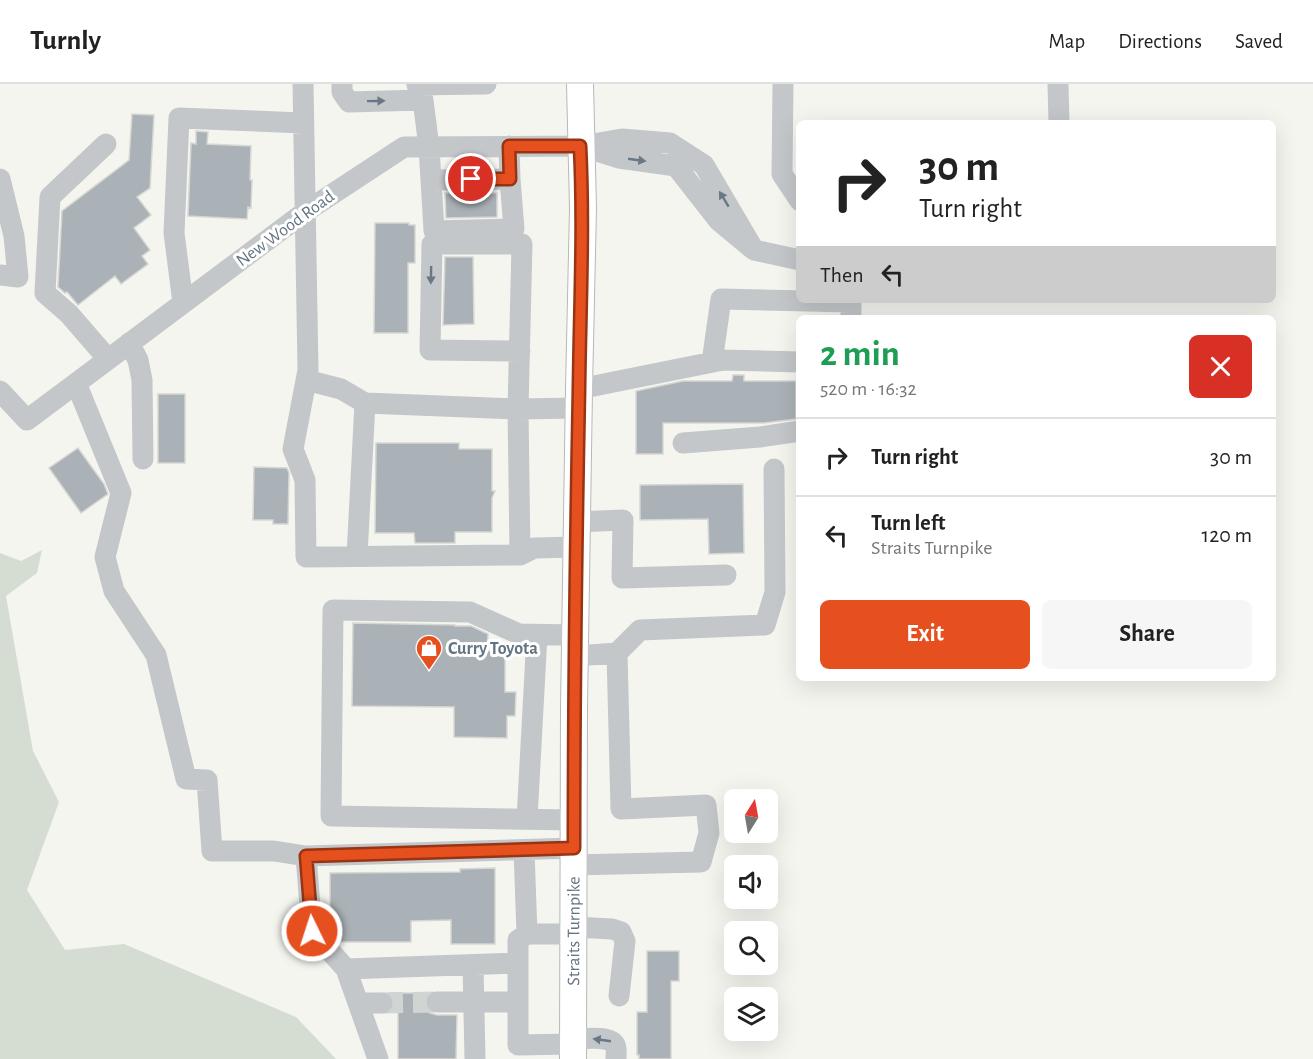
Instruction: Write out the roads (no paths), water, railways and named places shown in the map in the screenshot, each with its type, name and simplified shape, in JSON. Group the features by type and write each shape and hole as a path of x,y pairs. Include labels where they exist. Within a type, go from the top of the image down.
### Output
{"main road":[{"name":"Straits Turnpike","path":"573,1047 575,645 583,208 580,84"}],"street":[{"path":"303,84 307,375 293,449 305,480 306,557 520,555 534,548 623,520 622,578 726,575"},
{"path":"342,84 342,92 349,102 419,90 486,84"},
{"path":"783,84 782,174 796,195"},
{"path":"1058,84 1059,120"},
{"path":"419,90 429,147 434,231 514,229 509,146"},
{"path":"183,303 174,233 179,118 303,123"},
{"name":"New Wood Road","path":"0,391 27,420 304,212 404,147 580,146 622,139 670,144 704,165 754,250 796,259"},
{"path":"106,144 50,197 45,293 69,314 108,359"},
{"path":"0,179 14,236 18,277 0,275"},
{"path":"431,180 510,179"},
{"path":"520,351 430,350 432,244 522,244 520,351 518,409 520,555"},
{"path":"712,362 721,299 796,301"},
{"path":"129,344 138,360 142,380 143,459"},
{"path":"307,375 341,389 366,403 518,409 579,398 723,360 796,362"},
{"path":"76,383 121,493 105,557 114,591 156,655 186,779 207,780 212,851 274,851 306,856 524,850 574,856 701,862 709,833 706,805 621,809 617,653 640,630 765,625 775,592 774,469"},
{"path":"357,556 366,403"},
{"path":"683,443 760,437 796,431"},
{"path":"574,820 331,816 333,610 470,612 528,634 617,653"},
{"path":"527,819 528,634"},
{"path":"524,850 527,934"},
{"path":"306,856 312,931 346,969 378,1059"},
{"path":"616,1059 616,1046 613,1041 605,1038 573,1047 512,1052 518,1002 518,940 527,934 612,929 621,932 626,941 620,996"},
{"path":"346,969 518,963"},
{"path":"473,965 475,1059"},
{"path":"437,1002 518,1002"},
{"path":"358,1003 382,1003"}],"tunnel":[{"path":"382,1003 437,1002"}],"place":[{"name":"Curry Toyota","path":"429,671"}]}
